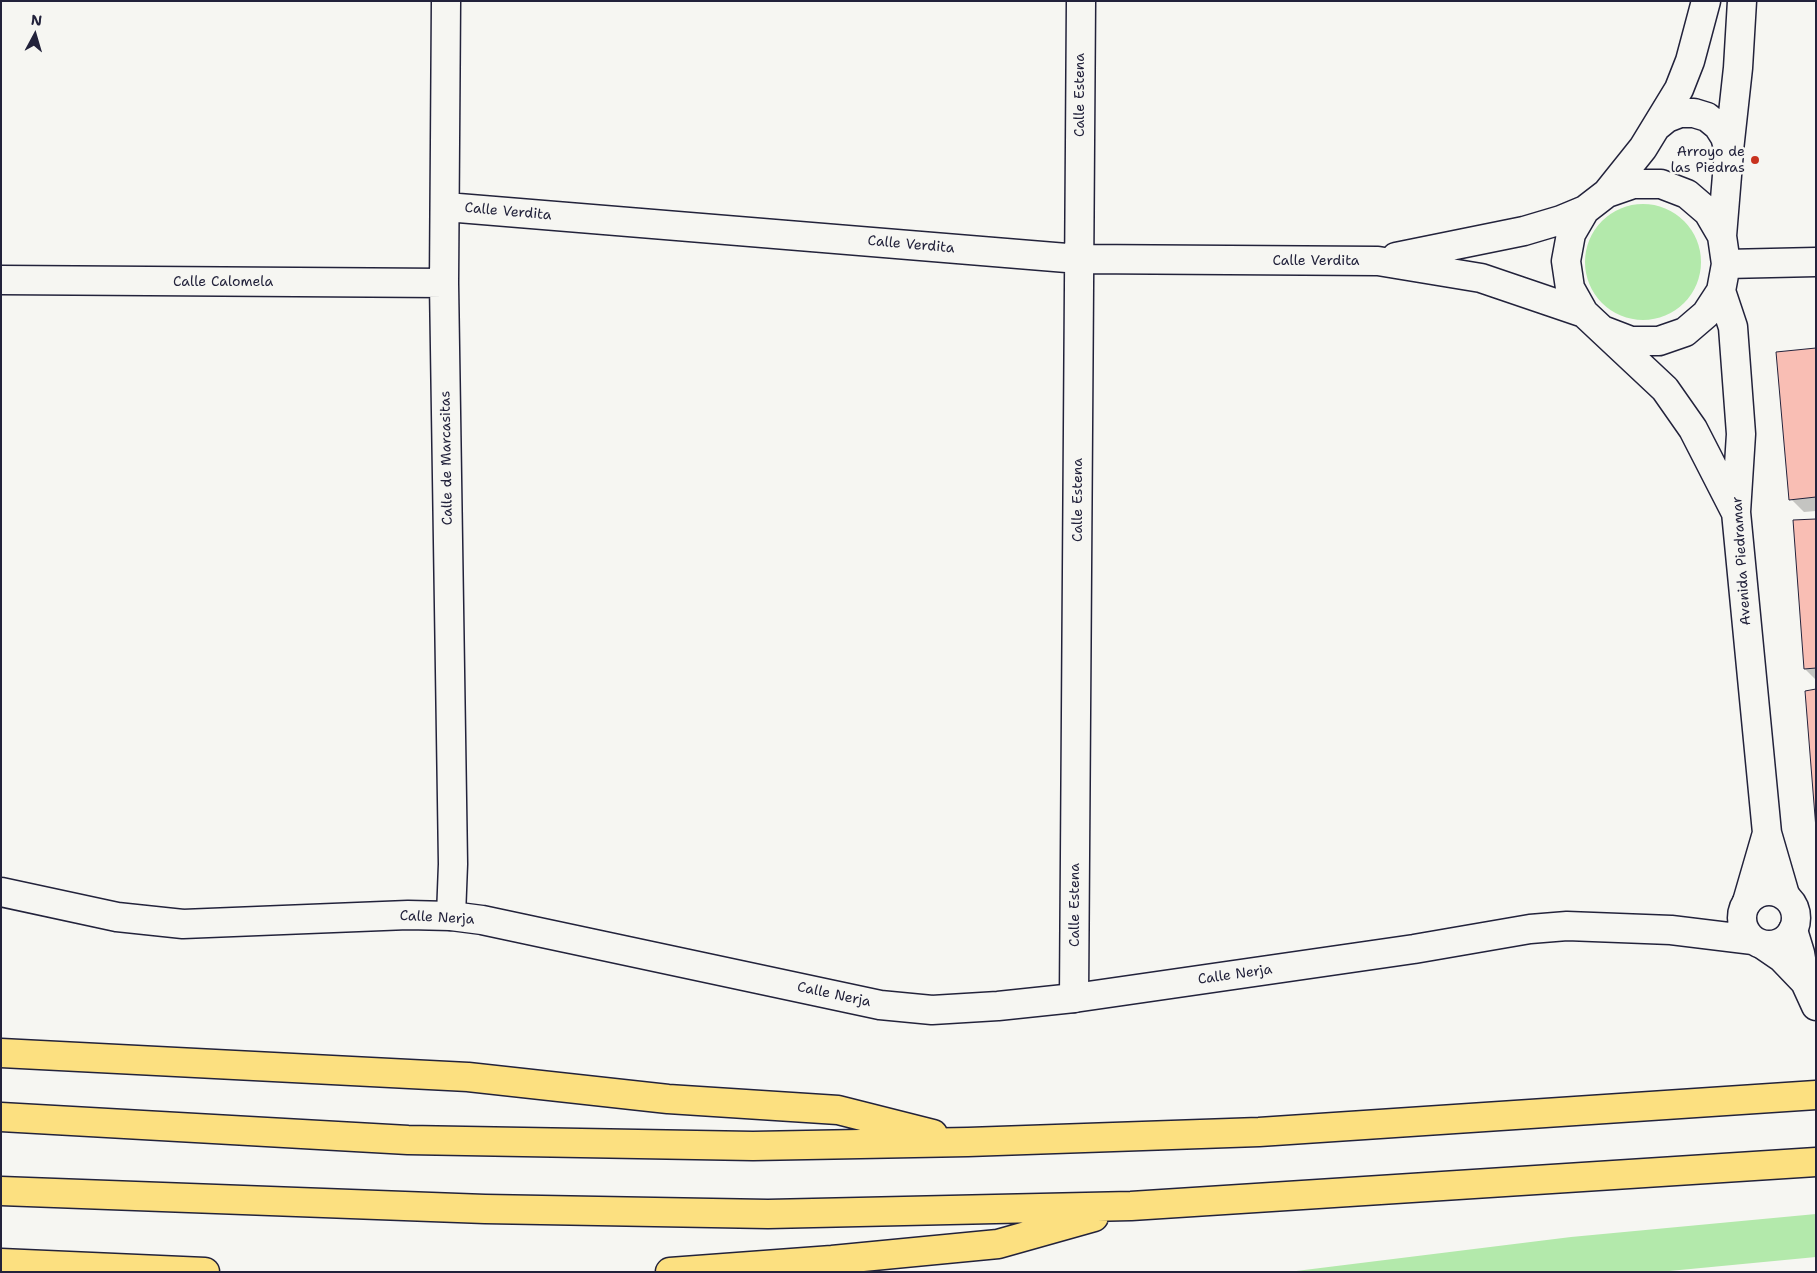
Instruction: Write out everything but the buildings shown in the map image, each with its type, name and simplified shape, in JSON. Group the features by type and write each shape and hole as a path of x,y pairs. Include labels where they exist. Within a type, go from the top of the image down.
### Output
{"highway":[{"path":"1,1053 468,1076 668,1099 838,1110 968,1142"},
{"path":"1,1117 408,1140 753,1146 968,1142 1259,1132 1816,1095"},
{"path":"1,1191 486,1209 749,1214 1131,1206 1816,1162"},
{"path":"670,1272 832,1260 998,1244 1131,1206"},
{"path":"1,1263 205,1272"}],"street":[{"name":"Calle de Marcasitas","path":"446,1 444,283 453,864 451,916"},
{"name":"Calle Estena","path":"1074,998 1081,1"},
{"path":"1378,261 1524,231 1585,210 1607,193 1656,127 1679,89 1690,61 1706,1"},
{"path":"1605,331 1631,341 1659,341 1685,332 1706,314 1721,291 1726,264 1722,236 1728,151 1738,68 1742,1"},
{"path":"1656,127 1667,118 1680,113 1694,113 1707,117 1718,126 1726,137 1728,151"},
{"path":"1607,193 1633,184 1661,184 1687,194 1708,212 1722,236"},
{"name":"Calle Verdita","path":"446,207 1079,259 1378,261"},
{"path":"1585,210 1571,234 1566,261 1570,288 1584,313 1665,389 1693,429 1736,512"},
{"path":"1378,261 1481,278 1584,313"},
{"path":"1726,264 1816,262"},
{"name":"Calle Calomela","path":"1,280 444,283"},
{"name":"Avenida Piedramar","path":"1721,291 1733,327 1740,425 1736,512 1767,833"},
{"path":"1767,833 1744,906 1742,922 1745,932 1782,958 1810,994"},
{"path":"1767,833 1800,912 1800,953 1810,994"},
{"path":"1744,906 1755,894 1765,890 1776,891 1800,912"},
{"name":"Calle Nerja","path":"1,892 152,922 214,924 408,915 451,916 482,920 880,1005 932,1010 998,1006 1074,998 1404,951 1530,929 1566,926 1671,930 1758,942"},
{"name":"Calle Nerja","path":"1671,930 1744,906"},
{"path":"1758,942 1774,945 1784,942 1800,912"}],"green space":[{"path":"1643,204 1665,209 1684,221 1696,240 1701,262 1696,284 1684,303 1665,315 1643,320 1621,315 1602,303 1590,284 1585,262 1590,240 1602,221 1621,209"},
{"path":"1816,1214 1816,1257 1659,1272 1288,1272 1571,1237"}],"place":[{"name":"Arroyo de las Piedras","path":"1755,160"}]}
